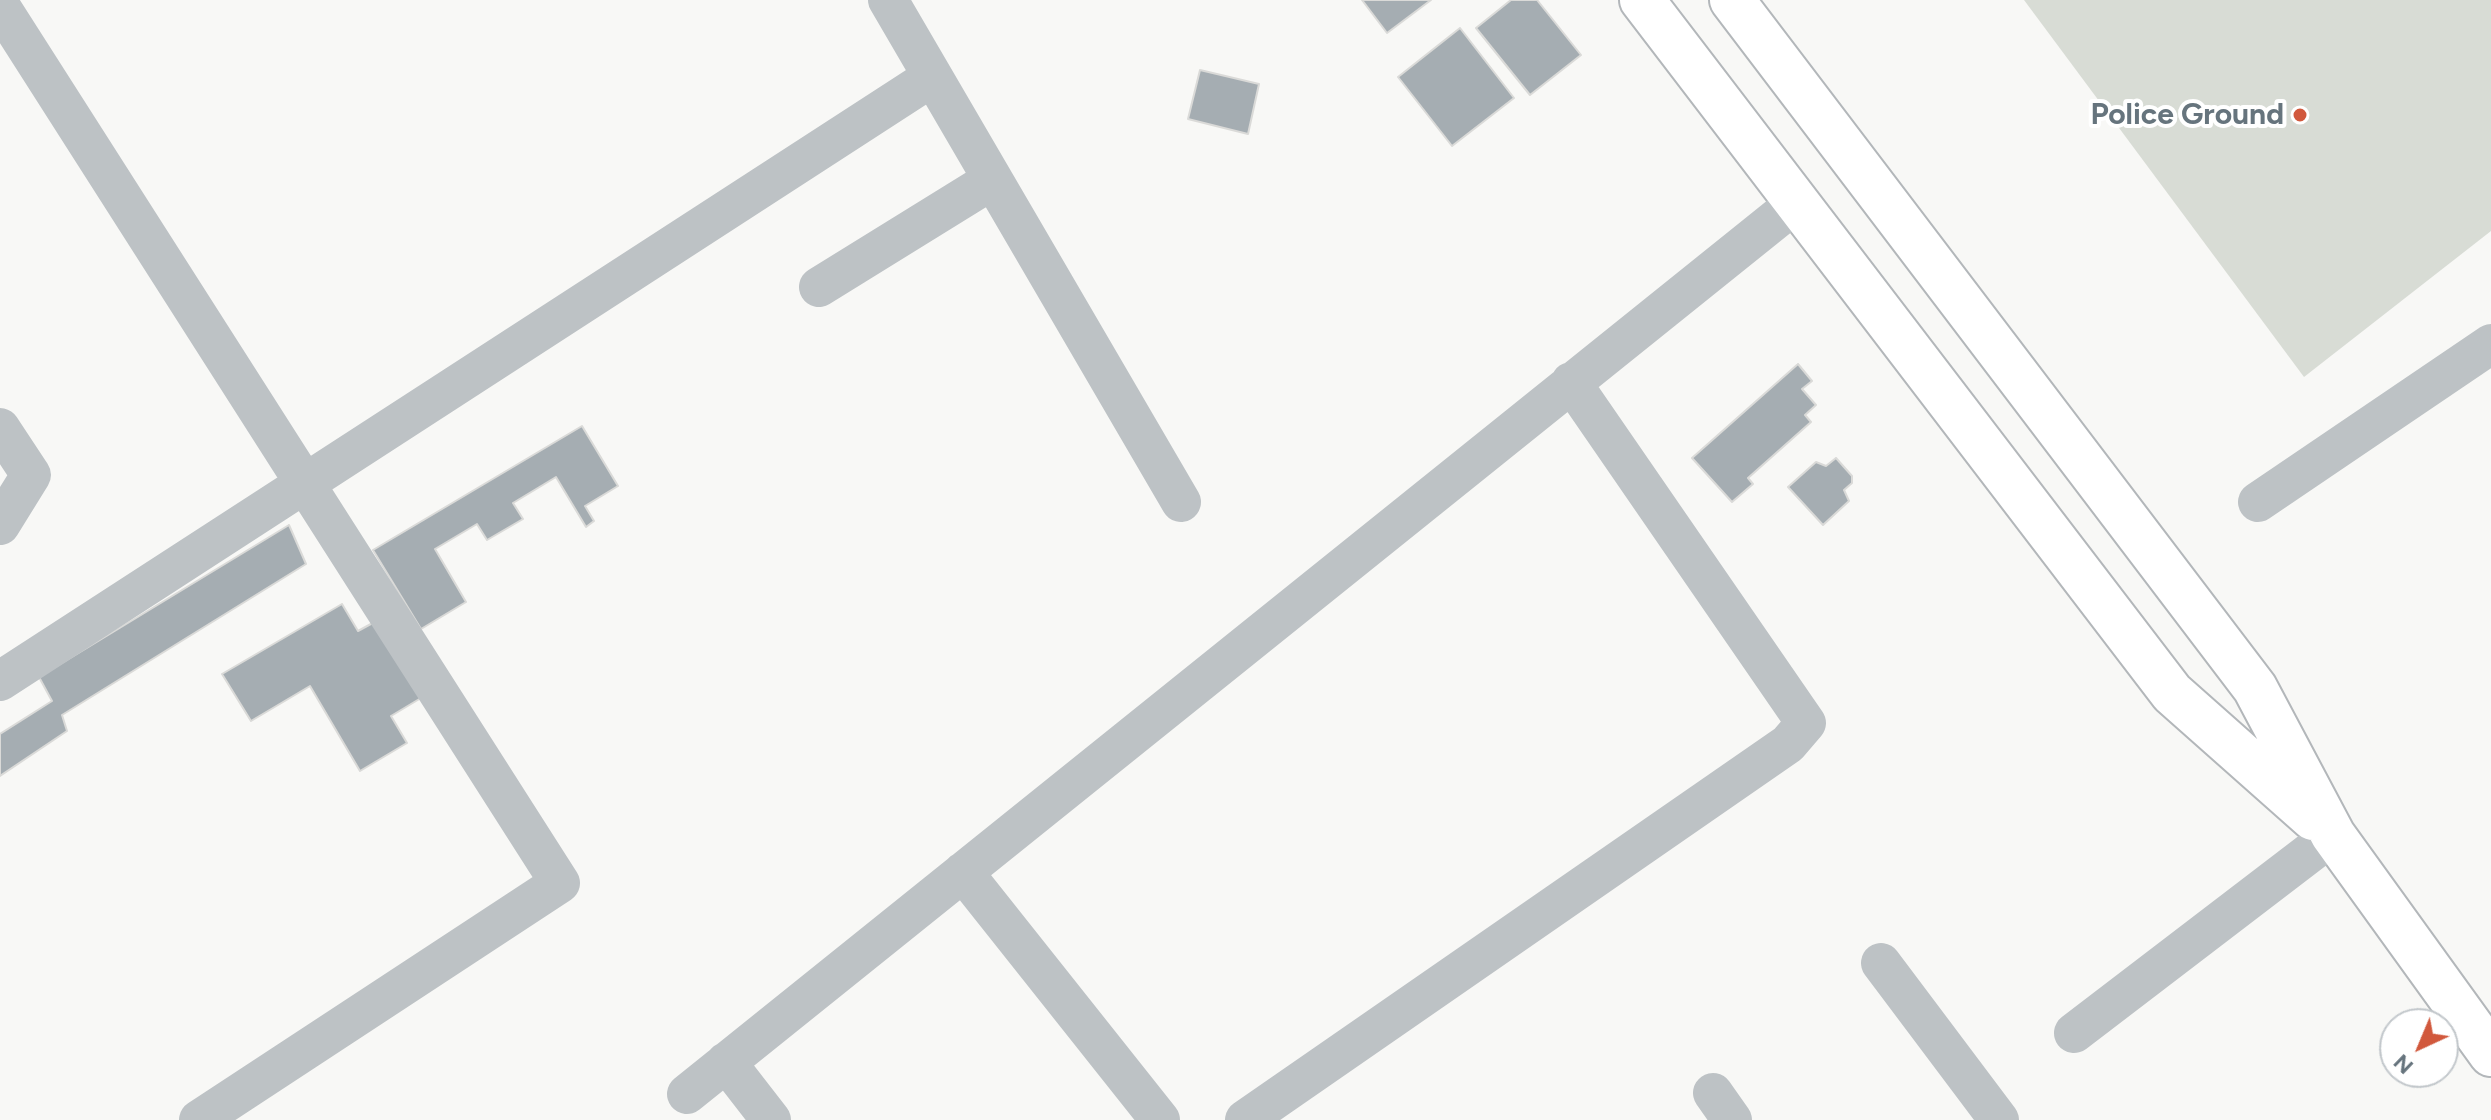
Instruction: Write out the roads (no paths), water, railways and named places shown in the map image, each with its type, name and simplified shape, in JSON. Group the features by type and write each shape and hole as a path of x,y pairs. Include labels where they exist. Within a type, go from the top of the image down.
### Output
{"highway":[{"path":"1642,0 2172,693 2333,835"},
{"path":"1732,0 2255,688 2333,835 2491,1054"}],"street":[{"path":"888,0 1181,502"},
{"path":"0,6 560,883 199,1120"},
{"path":"0,681 932,77"},
{"path":"819,287 992,180"},
{"path":"687,1094 1796,203"},
{"path":"2258,502 2491,344"},
{"path":"1245,1120 1788,744 1806,723 1571,382"},
{"path":"0,428 31,475 0,525"},
{"path":"2074,1033 2333,835"},
{"path":"963,872 1160,1120"},
{"path":"1881,963 1999,1120"},
{"path":"726,1062 771,1120"}],"place":[{"name":"Police Ground","path":"2300,115"}]}
